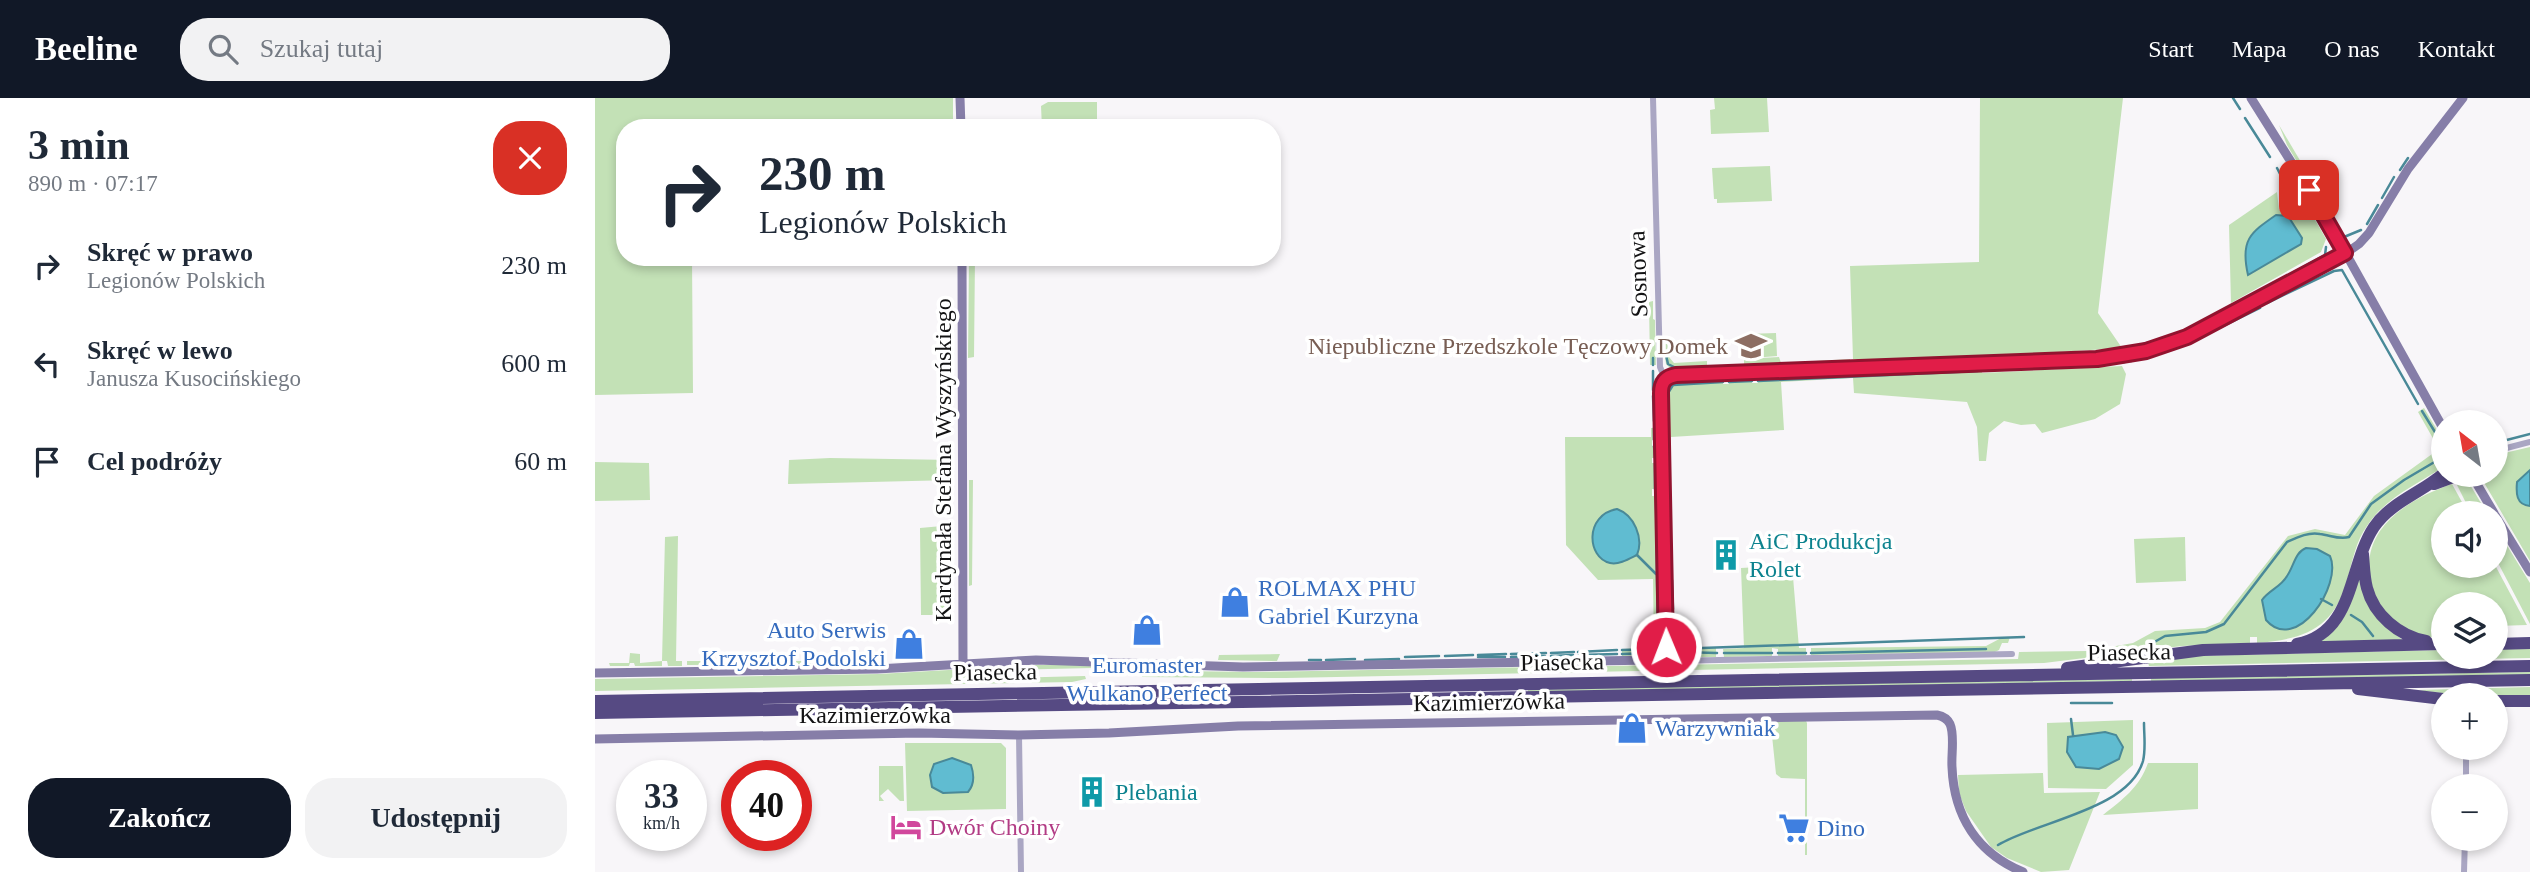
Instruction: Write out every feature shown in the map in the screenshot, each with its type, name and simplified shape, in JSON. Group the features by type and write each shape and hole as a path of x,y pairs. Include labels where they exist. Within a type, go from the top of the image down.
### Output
{"highway":[{"path":"2258,649 2301,643 2330,626 2348,598 2357,565 2370,535 2386,514 2430,485"},
{"path":"2363,554 2368,593 2386,620 2404,634 2431,642"},
{"path":"2508,644 2530,643"},
{"path":"1983,676 2178,653 2431,644"},
{"name":"Piasecka","path":"595,701 2530,666"},
{"name":"Piasecka","path":"595,713 2530,680"},
{"path":"2313,683 2431,698"},
{"path":"2508,701 2530,701"}],"street":[{"name":"Sosnowa","path":"1653,98 1660,363 1665,379 1661,393 1666,647 1664,658"},
{"path":"2251,98 2309,190 2433,410"},
{"path":"1665,379 1676,375 2068,361 2119,357 2169,344 2202,331 2359,244 2369,233 2397,185 2463,98"},
{"path":"961,119 960,100 971,102"},
{"name":"Kardynała Stefana Wyszyńskiego","path":"962,266 963,663"},
{"path":"2508,448 2530,442"},
{"path":"2508,536 2530,572"},
{"path":"595,673 877,669 1061,660 1271,667 1664,658 1671,661 1808,660 2012,654"},
{"name":"Kazimierzówka","path":"595,739 919,733 1035,735 1250,725 1943,716 1951,726 1954,788 1960,813 1967,827 1994,856 2023,872"},
{"path":"1019,735 1021,872"},
{"path":"2464,872 2465,851"}],"green space":[{"path":"595,98 953,98 953,119 616,119 616,266 692,266 693,393 595,395"},
{"path":"1714,98 1767,98 1769,132 1711,134 1710,110 1715,109"},
{"path":"1980,98 2123,98 2098,313 2122,348 1983,357 1982,373 2122,366 2126,374 2120,404 2095,419 2042,433 2035,424 2021,425 2004,421 1989,433 1986,461 1979,461 1977,427 1967,402 1854,393 1853,378 1781,382 1784,430 1671,437 1671,459 1667,459 1666,434 1670,433 1670,428 1666,428 1665,402 1666,392 1672,384 1702,378 1723,378 1723,384 1729,384 1729,378 1752,377 1752,383 1758,383 1758,377 1854,373 1857,359 1853,359 1850,266 1979,262"},
{"path":"1048,102 1097,102 1097,119 1042,119 1041,106"},
{"path":"2279,125 2340,228 2338,230 2287,145"},
{"path":"1770,166 1772,201 1717,203 1717,199 1714,199 1712,168"},
{"path":"2277,192 2279,210 2291,212 2292,203 2302,197 2326,239 2321,252 2231,303 2229,225"},
{"path":"969,266 975,266 974,357 968,358"},
{"path":"1653,301 1656,365 1650,365 1649,302"},
{"path":"1776,333 1777,356 1753,358 1752,349 1747,349 1746,334"},
{"path":"1668,343 1669,357 1674,363 1707,361 1707,370 1681,371 1670,368 1666,364 1663,344"},
{"path":"1779,357 1781,363 1850,359 1850,364 1744,367 1744,359"},
{"path":"2424,408 2431,420 2431,435 2418,412"},
{"path":"1651,428 1657,428 1657,440 1652,440 1652,446 1658,446 1658,458 1652,458 1652,463 1658,463 1658,489 1652,489 1652,496 1659,496 1661,646 1654,655 1622,656 1622,649 1654,648 1653,579 1598,580 1566,545 1565,437 1651,437"},
{"path":"2530,447 2530,561 2508,523 2508,501 2495,501 2487,487 2508,487 2508,452"},
{"path":"2431,455 2431,475 2383,508 2367,526 2355,550 2342,594 2326,619 2304,634 2274,641 2257,643 2257,637 2250,637 2250,643 2182,646 2044,663 1286,678 1142,677 1128,675 1127,672 1121,672 1121,675 1097,675 1097,665 1178,671 1254,672 2018,659 2019,652 2088,651 2133,643 2155,631 2205,628 2220,622 2288,536 2315,529 2345,535 2374,496"},
{"path":"789,460 953,460 953,480 788,484"},
{"path":"595,462 649,463 650,500 595,501"},
{"path":"969,480 973,480 972,585 969,586"},
{"path":"2454,487 2461,501 2431,501 2431,578 2502,578 2527,625 2508,626 2508,592 2431,592 2431,637 2416,635 2402,628 2380,605 2370,576 2369,560 2373,545 2387,522 2413,502 2432,492"},
{"path":"2458,487 2471,487 2480,501 2465,501"},
{"path":"953,525 953,615 921,615 920,528"},
{"path":"678,536 676,661 682,661 682,666 668,666 667,661 662,661 665,537"},
{"path":"2185,537 2186,581 2136,583 2134,539"},
{"path":"2508,547 2530,583 2530,624 2506,578"},
{"path":"1792,565 1799,648 1806,648 1806,656 1778,656 1778,649 1772,648 1772,656 1724,657 1723,649 1744,648 1741,568"},
{"path":"2359,576 2389,630 2403,640 2317,643 2344,613"},
{"path":"1677,615 1680,646 1685,649 1716,648 1716,657 1687,657 1673,652 1670,616"},
{"path":"2003,637 2010,637 2008,643 2002,643 1995,652 1811,655 1811,648 1986,646"},
{"path":"2530,648 2530,658 2508,658 2508,649"},
{"path":"2431,650 2431,660 2149,666 2148,662 2199,656"},
{"path":"630,653 640,654 640,663 662,661 662,666 635,666 630,663 629,666 610,666 609,663 629,663"},
{"path":"1280,654 1277,661 1218,660 1219,655"},
{"path":"687,661 811,661 811,664 687,665"},
{"path":"1036,665 1092,665 1092,668 1010,670 1011,678 1085,676 1086,679 1072,682 595,691 595,679 879,674"},
{"path":"2530,672 2530,675 2151,681 2151,678"},
{"path":"2132,681 1528,692 1528,689"},
{"path":"2530,687 2530,697 2508,696 2508,688"},
{"path":"1777,720 1807,723 1807,855 1805,779 1781,778 1776,774 1771,726"},
{"path":"2133,720 2133,765 2106,789 2048,788 2047,723"},
{"path":"905,743 1001,743 1006,748 1006,809 907,811"},
{"path":"2148,763 2198,763 2198,809 2103,815 2135,786"},
{"path":"879,766 903,766 904,801 900,801 888,789 880,796 884,801 879,801"},
{"path":"2043,773 2044,793 2100,792 2069,870 2041,872 2007,858 1991,847 1966,811 1959,793 1958,775"}],"water":[{"path":"2276,215 2288,216 2302,238 2301,244 2248,275 2246,245 2260,227"},
{"path":"2530,470 2530,506 2519,501 2517,482"},
{"path":"1617,509 1633,522 1639,548 1637,555 1610,563 1602,559 1593,545 1594,527 1606,513"},
{"path":"2306,548 2317,549 2330,556 2330,583 2314,612 2303,623 2290,629 2278,628 2266,620 2262,600 2284,580 2297,556"},
{"path":"2105,732 2116,735 2123,747 2119,759 2099,769 2076,767 2067,752 2068,737"},
{"path":"952,758 971,765 973,779 968,792 943,793 932,787 930,775 934,764"}],"waterway":[{"path":"2233,98 2240,109"},
{"path":"2245,118 2270,157"},
{"path":"2400,170 2408,158"},
{"path":"2277,168 2291,195 2284,197 2283,215"},
{"path":"2382,198 2394,177"},
{"path":"2367,224 2378,205"},
{"path":"2344,237 2361,230"},
{"path":"2188,330 2325,255 2326,247"},
{"path":"2267,303 2334,271 2342,270 2418,404"},
{"path":"2131,361 2193,341 2260,308"},
{"path":"1985,358 2118,351 2176,335"},
{"path":"1666,355 1668,364 1680,370 1707,369"},
{"path":"1653,358 1653,365"},
{"path":"1858,362 1977,358"},
{"path":"1985,370 2125,362"},
{"path":"1744,367 1850,363"},
{"path":"1713,369 1738,368"},
{"path":"1653,371 1653,390"},
{"path":"1758,381 1978,371"},
{"path":"1729,382 1752,381"},
{"path":"1668,428 1668,393 1673,385 1723,382"},
{"path":"1653,396 1654,421"},
{"path":"2422,411 2431,426"},
{"path":"1654,428 1654,440"},
{"path":"1668,434 1669,459"},
{"path":"2508,440 2530,434"},
{"path":"1654,446 1655,458"},
{"path":"1655,463 1655,489"},
{"path":"2142,649 2165,636 2206,632 2224,624 2287,542 2311,534 2349,537 2371,504 2431,464"},
{"path":"1669,466 1669,479"},
{"path":"1669,488 1669,505"},
{"path":"1656,496 1657,573"},
{"path":"1669,512 1669,527"},
{"path":"1670,535 1670,546"},
{"path":"1670,553 1671,574"},
{"path":"1622,654 1651,653 1658,645 1657,575 1637,555"},
{"path":"1672,580 1673,609"},
{"path":"2321,599 2332,605"},
{"path":"2351,615 2362,622 2373,636"},
{"path":"1673,616 1675,646 1680,652 1717,653"},
{"path":"1673,649 2024,637"},
{"path":"1622,650 1659,649"},
{"path":"1811,653 1986,649"},
{"path":"1578,652 1617,650"},
{"path":"1551,653 1574,652"},
{"path":"1511,654 1546,653"},
{"path":"1724,653 1772,653"},
{"path":"1778,653 1806,653"},
{"path":"1478,655 1506,654"},
{"path":"1579,655 1617,654"},
{"path":"1445,656 1473,655"},
{"path":"1551,656 1573,655"},
{"path":"1405,657 1439,656"},
{"path":"1511,657 1545,656"},
{"path":"1478,657 1505,657"},
{"path":"1326,660 1355,659"},
{"path":"1365,660 1399,659"},
{"path":"1309,660 1321,660"},
{"path":"2071,703 2112,703"},
{"path":"2071,719 2073,735"},
{"path":"1998,845 2102,803 2120,791 2134,778 2143,761 2144,723"}],"place":[{"name":"Niepubliczne Przedszkole Tęczowy Domek","path":"1751,346"},
{"name":"AiC Produkcja Rolet","path":"1726,555"},
{"name":"ROLMAX PHU Gabriel Kurzyna","path":"1235,602"},
{"name":"Euromaster Wulkano Perfect","path":"1147,630"},
{"name":"Auto Serwis Krzysztof Podolski","path":"909,644"},
{"name":"Warzywniak","path":"1632,728"},
{"name":"Plebania","path":"1092,792"},
{"name":"Dwór Choiny","path":"906,827"},
{"name":"Dino","path":"1794,828"}],"route":[{"path":"1666,647 1661,387 1667,377 2097,359 2155,349 2202,331 2345,253 2309,190"}]}
